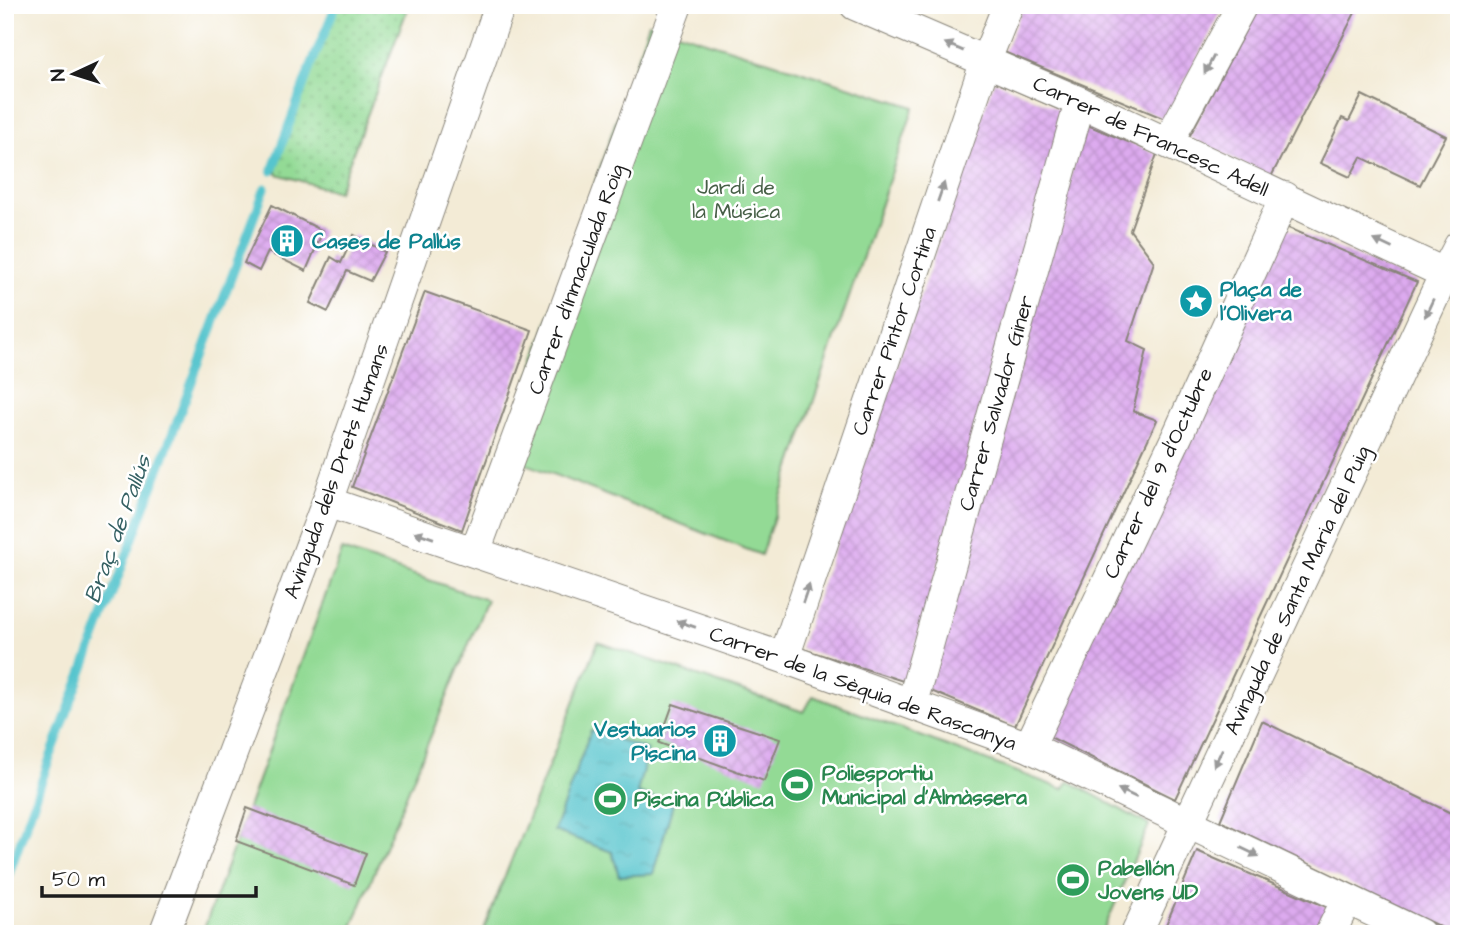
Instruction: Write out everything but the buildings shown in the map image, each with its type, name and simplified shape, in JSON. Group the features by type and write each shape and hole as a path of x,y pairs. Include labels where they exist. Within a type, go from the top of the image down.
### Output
{"street":[{"name":"Avinguda dels Drets Humans","path":"164,934 327,502 500,5"},
{"name":"Carrer d'Inmaculada Roig","path":"475,552 677,5"},
{"name":"Carrer de Francesc Adell","path":"855,5 986,60 1168,142 1452,277"},
{"name":"Carrer Pintor Cortina","path":"784,658 986,60 1008,5"},
{"path":"1168,142 1242,5"},
{"name":"Carrer Salvador Giner","path":"912,703 1080,102"},
{"name":"Carrer del 9 d'Octubre","path":"1029,747 1179,432 1285,197"},
{"name":"Avinguda de Santa Maria del Puig","path":"1136,934 1452,277 1459,246"},
{"name":"Carrer de la Sèquia de Rascanya","path":"327,502 784,658 1029,747 1420,934"},
{"path":"1330,934 1347,899"}],"green space":[{"path":"339,5 409,5 338,192 277,174 276,170 311,70"},
{"name":"Jardí de la Música","path":"649,23 914,107 761,555 503,455"},
{"path":"342,550 487,600 349,934 202,934"},
{"name":"Poliesportiu Municipal d'Almàssera","path":"598,642 804,712 813,696 1063,789 1069,781 1149,825 1102,934 482,934"}],"water":[{"name":"Piscina Pública","path":"591,730 648,750 637,793 673,804 653,874 619,876 612,852 554,831"}],"waterway":[{"name":"Braç de Pallús","path":"272,171 336,5"},
{"name":"Braç de Pallús","path":"5,885 47,766 265,188"}],"place":[{"name":"Cases de Pallús","path":"287,241"},
{"name":"Plaça de l'Olivera","path":"1196,301"},
{"name":"Vestuarios Piscina","path":"720,741"},
{"name":"Poliesportiu Municipal d'Almàssera","path":"797,785"},
{"name":"Piscina Pública","path":"610,799"},
{"name":"Pabellón Jovens UD","path":"1073,880"}]}
